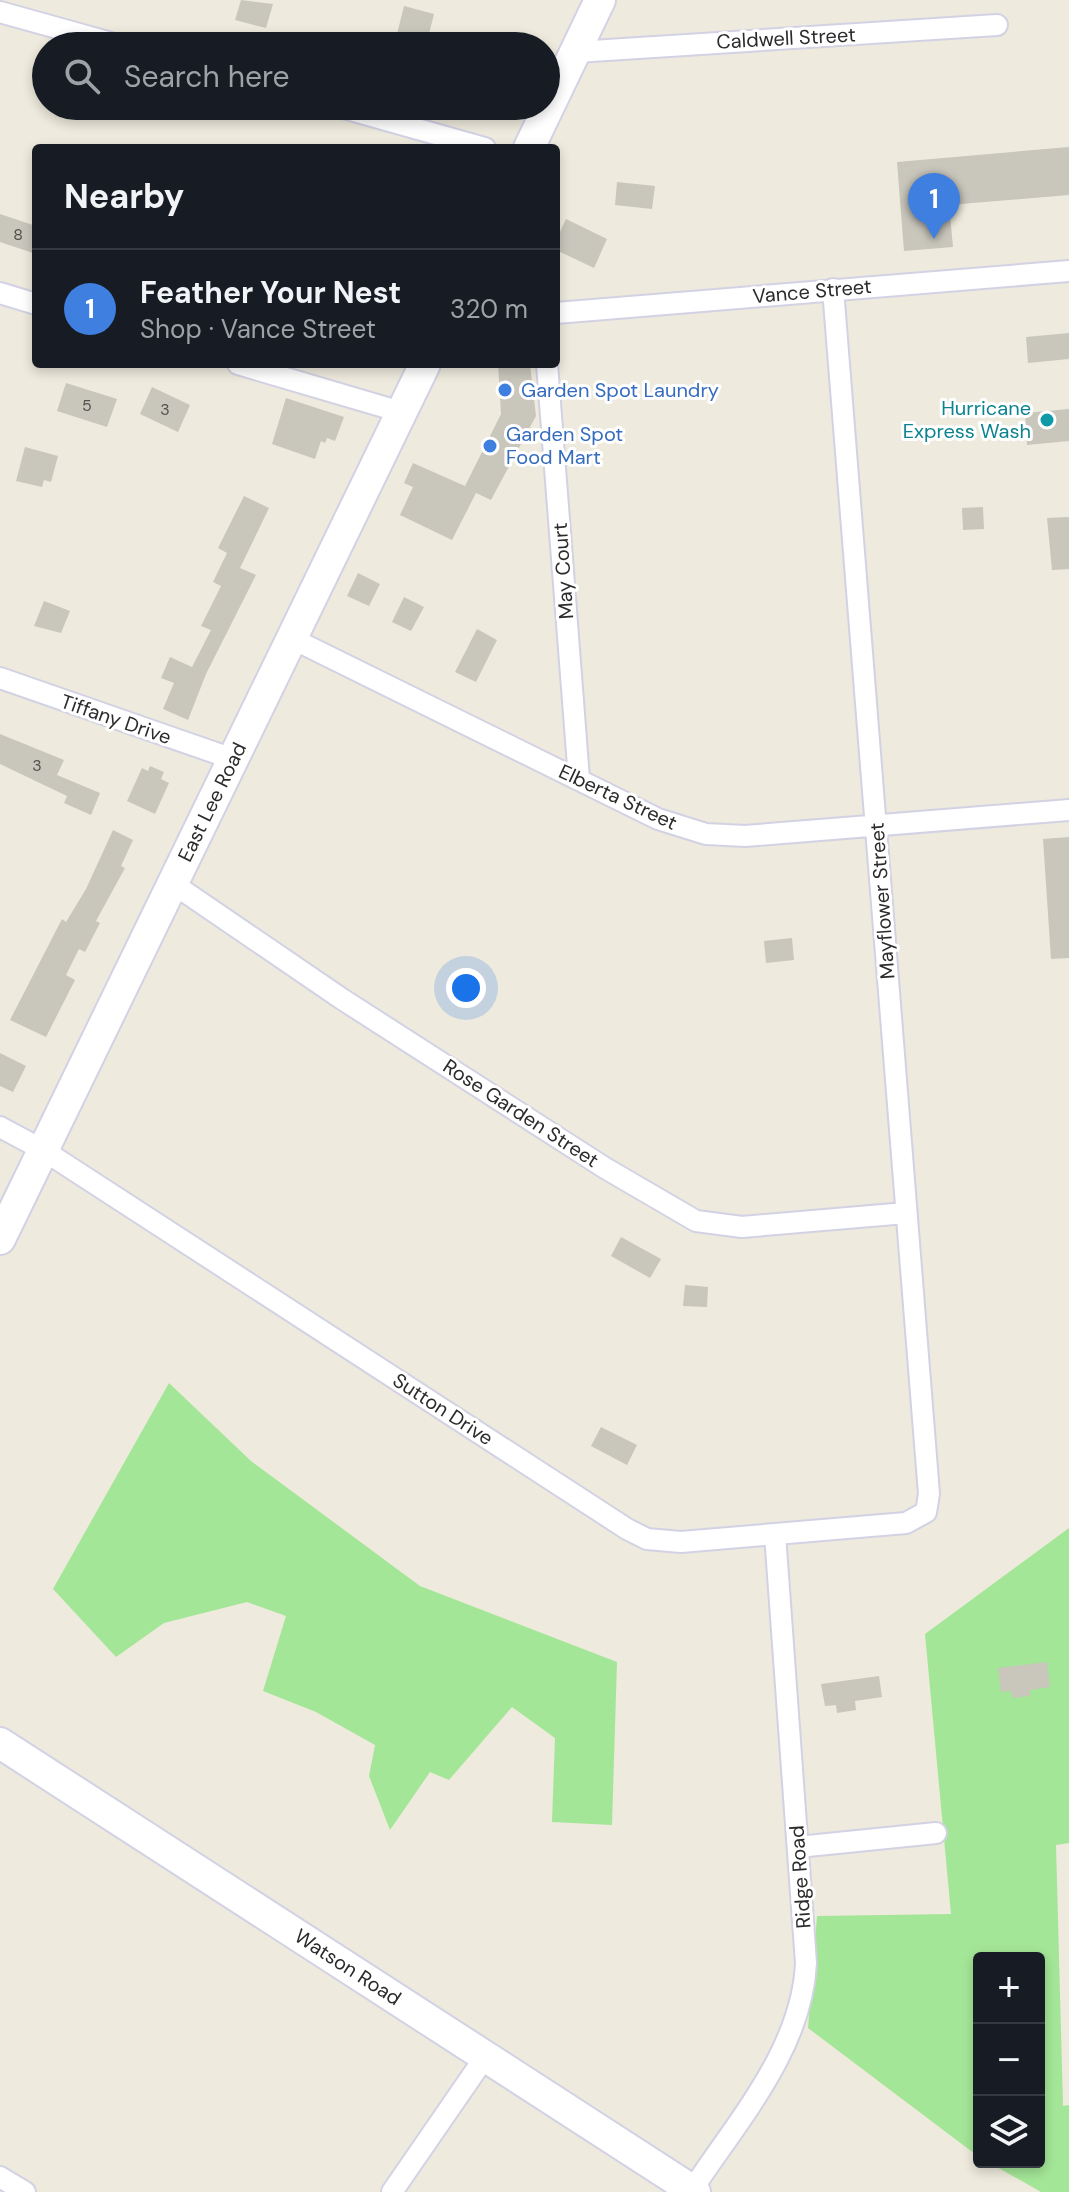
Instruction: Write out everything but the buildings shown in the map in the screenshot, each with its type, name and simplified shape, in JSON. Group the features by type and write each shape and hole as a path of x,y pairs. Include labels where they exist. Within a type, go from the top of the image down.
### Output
{"street":[{"path":"560,85 600,0"},
{"path":"0,12 72,32"},
{"name":"Caldwell Street","path":"576,52 997,25"},
{"path":"386,120 471,144"},
{"path":"531,144 543,120"},
{"name":"Vance Street","path":"560,313 1069,271"},
{"name":"Mayflower Street","path":"833,289 929,1494 926,1512"},
{"path":"0,293 32,303"},
{"path":"252,368 401,412"},
{"name":"East Lee Road","path":"0,1239 423,368"},
{"name":"May Court","path":"547,368 579,779"},
{"name":"Elberta Street","path":"291,638 658,819 706,834 745,836 1069,810"},
{"name":"Tiffany Drive","path":"0,678 233,759"},
{"name":"Rose Garden Street","path":"172,883 342,999 681,1214 725,1227 906,1213"},
{"name":"Sutton Drive","path":"0,1127 43,1150 627,1529 662,1542 906,1523 920,1519 926,1512"},
{"name":"Ridge Road","path":"694,2191 780,2056 799,2016 806,1963 775,1534"},
{"name":"Watson Road","path":"0,1743 694,2191"},
{"path":"798,1847 936,1833"},
{"path":"392,2192 485,2057"},
{"path":"0,2177 25,2192"}],"green space":[{"path":"169,1383 251,1461 420,1586 617,1662 612,1825 552,1822 555,1738 512,1707 449,1780 430,1772 390,1830 369,1776 375,1745 316,1712 263,1691 286,1616 247,1602 164,1623 116,1657 53,1589"},
{"path":"1069,1528 1069,1843 1056,1845 1063,2106 1069,2105 1069,2192 1041,2192 999,2168 1045,2168 1045,1952 973,1952 973,2152 808,2028 817,1916 951,1914 925,1634"}],"place":[{"name":"Feather Your Nest","path":"934,239"},
{"name":"Garden Spot Laundry","path":"505,390"},
{"name":"Hurricane Express Wash","path":"1047,420"},
{"name":"Garden Spot Food Mart","path":"490,446"}]}
